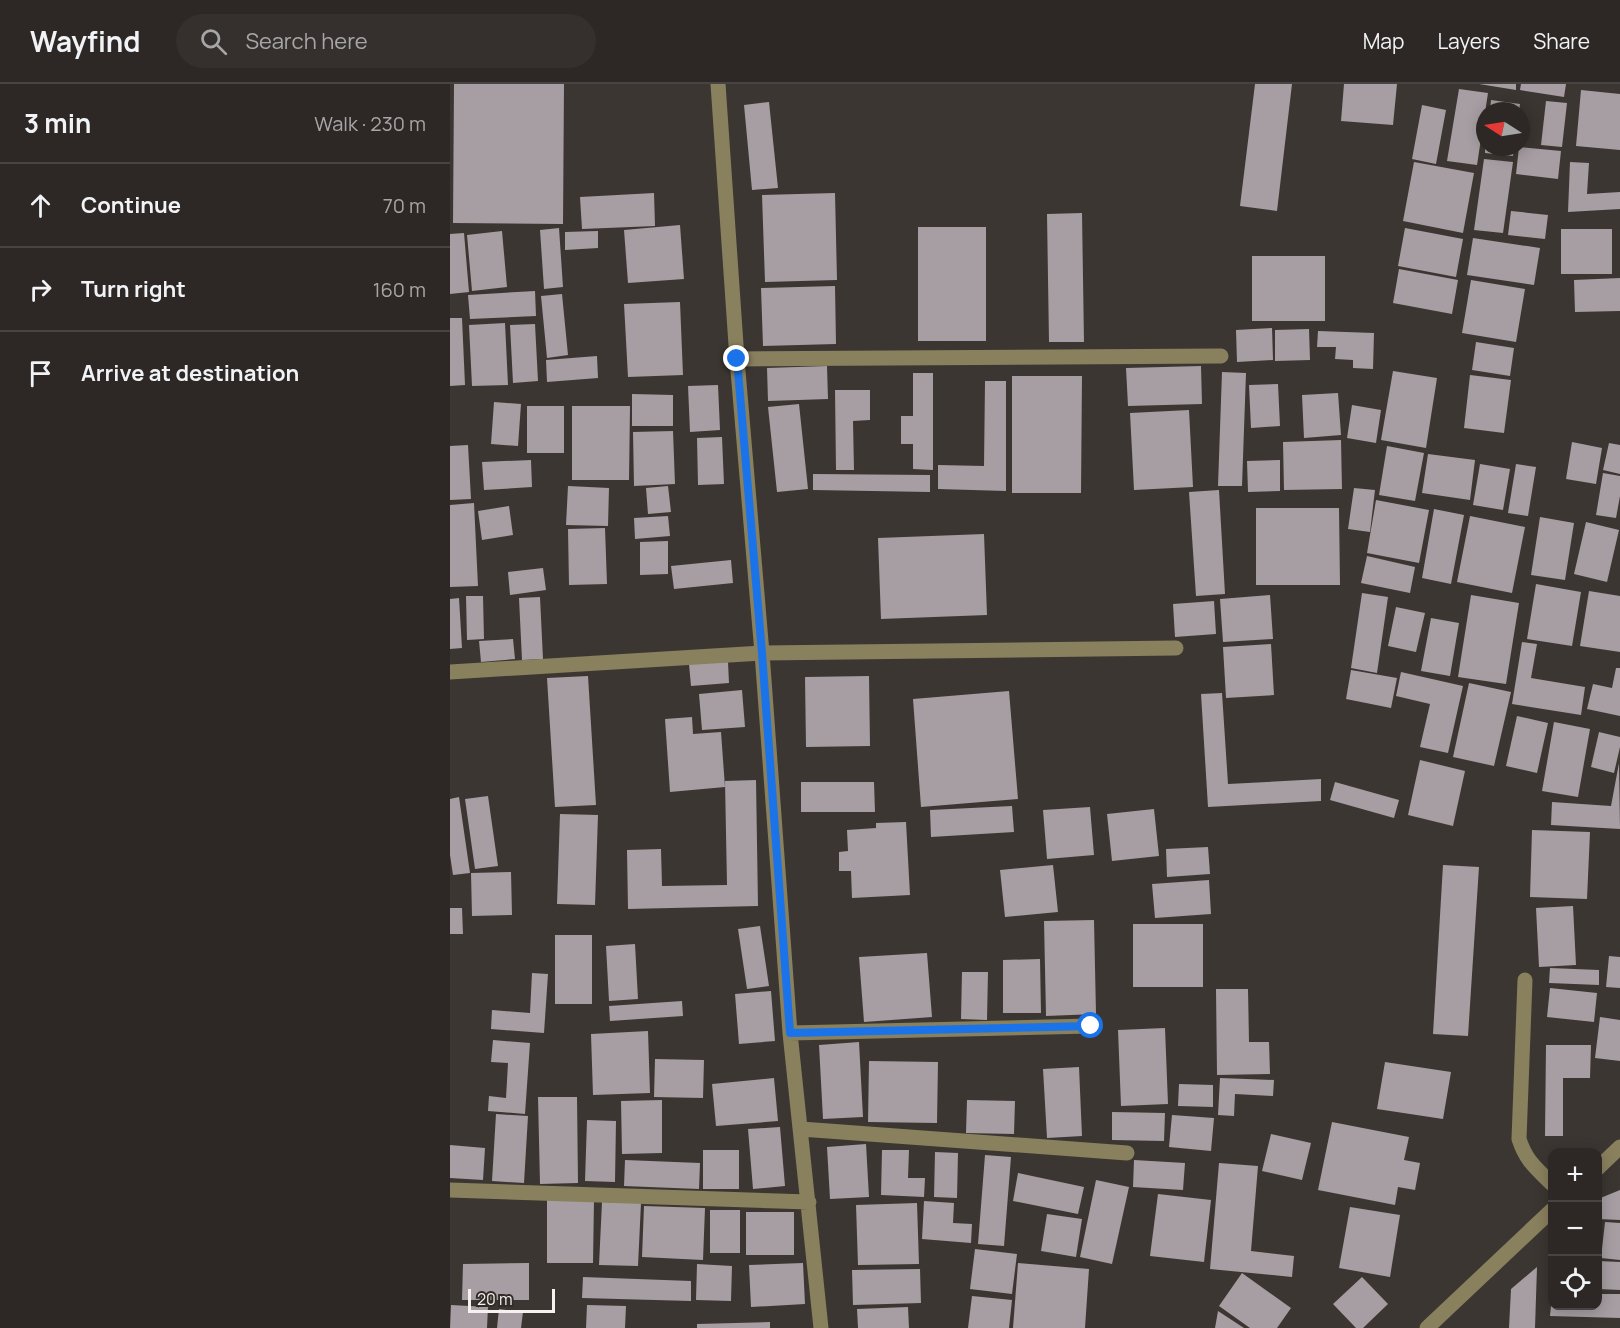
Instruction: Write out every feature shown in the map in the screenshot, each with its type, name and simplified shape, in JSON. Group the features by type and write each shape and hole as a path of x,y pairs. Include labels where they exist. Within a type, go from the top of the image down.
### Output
{"street":[{"path":"718,84 737,359 762,653 790,1033 821,1328"},
{"path":"737,359 1221,356"},
{"path":"450,672 762,653 1176,648"},
{"path":"1525,980 1519,1138 1528,1160 1548,1180"},
{"path":"790,1033 1091,1026"},
{"path":"801,1129 1127,1153"},
{"path":"1602,1164 1620,1147"},
{"path":"450,1190 809,1202"},
{"path":"1427,1328 1548,1214"}],"building":[{"path":"454,84 564,84 563,224 453,223"},
{"path":"1255,84 1292,84 1277,211 1240,206"},
{"path":"1344,84 1397,84 1393,125 1341,121"},
{"path":"1479,84 1516,84 1516,90"},
{"path":"1521,84 1566,84 1564,97 1520,90"},
{"path":"1459,89 1488,93 1487,102 1476,102 1477,165 1447,161"},
{"path":"1581,90 1620,94 1620,150 1576,146"},
{"path":"1546,101 1567,103 1562,147 1541,145"},
{"path":"769,102 778,188 752,190 744,105"},
{"path":"1422,105 1446,110 1436,164 1412,159"},
{"path":"1530,148 1561,151 1558,179 1516,174 1518,156 1530,156"},
{"path":"1484,159 1513,162 1503,233 1474,230"},
{"path":"1414,162 1474,173 1463,233 1403,221"},
{"path":"1570,162 1589,163 1587,194 1620,192 1620,209 1568,212"},
{"path":"654,193 655,226 582,229 580,197"},
{"path":"835,193 837,280 765,282 762,195"},
{"path":"1511,211 1548,215 1545,239 1508,235"},
{"path":"1082,213 1084,342 1049,342 1047,214"},
{"path":"680,225 684,279 628,283 624,230"},
{"path":"918,227 986,227 986,341 918,341"},
{"path":"559,228 563,287 544,289 540,230"},
{"path":"1405,228 1463,239 1456,277 1398,266"},
{"path":"1561,229 1612,229 1612,274 1561,274"},
{"path":"502,231 507,287 472,291 467,235"},
{"path":"598,231 598,248 565,250 565,232"},
{"path":"464,233 469,292 450,294 450,234"},
{"path":"1473,238 1540,248 1534,285 1467,275"},
{"path":"1252,256 1325,256 1325,321 1252,321"},
{"path":"1399,269 1458,280 1452,314 1393,303"},
{"path":"1620,278 1620,311 1575,312 1574,280"},
{"path":"1471,280 1525,289 1516,342 1462,333"},
{"path":"835,286 836,344 763,346 761,288"},
{"path":"535,291 536,316 470,319 468,295"},
{"path":"562,294 568,355 547,358 541,296"},
{"path":"680,302 683,375 628,377 624,304"},
{"path":"450,318 462,318 465,385 450,386"},
{"path":"505,323 508,385 472,386 469,325"},
{"path":"535,324 538,381 513,383 510,325"},
{"path":"1272,328 1273,360 1237,362 1236,330"},
{"path":"1309,329 1310,360 1275,361 1275,330"},
{"path":"1318,331 1374,333 1373,369 1353,368 1353,360 1335,359 1336,347 1317,347"},
{"path":"1476,342 1514,348 1510,376 1472,370"},
{"path":"597,356 598,378 547,382 546,360"},
{"path":"827,366 828,399 768,401 767,368"},
{"path":"1201,366 1202,404 1128,406 1126,368"},
{"path":"1393,371 1437,378 1426,448 1381,440"},
{"path":"1222,372 1246,373 1242,486 1218,486"},
{"path":"913,373 933,373 933,470 913,469 913,444 901,444 901,416 913,416"},
{"path":"1470,375 1511,380 1504,433 1464,428"},
{"path":"1012,376 1082,376 1081,493 1012,493"},
{"path":"985,381 1006,381 1006,491 938,489 938,465 984,466"},
{"path":"1278,384 1280,426 1251,428 1249,385"},
{"path":"718,385 720,430 690,432 688,386"},
{"path":"835,390 870,390 870,420 853,421 854,470 836,470"},
{"path":"1338,393 1341,435 1304,438 1302,395"},
{"path":"632,394 673,395 673,426 632,426"},
{"path":"494,402 521,404 518,446 491,444"},
{"path":"799,404 808,489 777,492 768,407"},
{"path":"1352,405 1381,410 1376,443 1347,438"},
{"path":"527,406 564,406 564,453 527,453"},
{"path":"572,406 630,406 629,480 572,480"},
{"path":"1189,410 1193,487 1134,490 1130,413"},
{"path":"673,431 675,484 634,486 633,432"},
{"path":"722,437 724,484 698,485 697,438"},
{"path":"1341,440 1342,489 1284,490 1283,442"},
{"path":"1572,442 1602,448 1596,484 1566,479"},
{"path":"1609,443 1620,445 1620,474 1603,470"},
{"path":"468,445 471,499 450,500 450,446"},
{"path":"1387,446 1424,453 1415,501 1379,495"},
{"path":"1428,454 1475,460 1470,500 1422,493"},
{"path":"531,460 532,487 484,490 482,462"},
{"path":"1280,460 1280,491 1248,492 1247,461"},
{"path":"1480,464 1510,469 1503,510 1473,505"},
{"path":"1516,464 1536,467 1528,516 1508,513"},
{"path":"1603,473 1620,476 1620,496 1616,518 1596,515"},
{"path":"813,474 930,475 930,492 813,490"},
{"path":"568,486 609,488 608,526 566,525"},
{"path":"668,486 671,512 648,514 646,488"},
{"path":"1354,488 1375,490 1370,532 1348,529"},
{"path":"1219,490 1225,594 1196,596 1189,492"},
{"path":"1376,500 1429,510 1419,563 1367,553"},
{"path":"474,503 478,586 450,587 450,505"},
{"path":"509,506 513,535 482,540 478,511"},
{"path":"1256,508 1339,508 1340,585 1256,585"},
{"path":"1434,509 1464,515 1451,584 1422,578"},
{"path":"668,516 670,536 635,539 634,518"},
{"path":"1470,516 1525,527 1512,593 1457,582"},
{"path":"1540,517 1574,523 1565,580 1531,575"},
{"path":"1586,522 1619,530 1607,582 1574,574"},
{"path":"605,528 607,584 569,585 568,529"},
{"path":"984,534 987,615 881,619 878,538"},
{"path":"668,541 668,574 640,575 640,542"},
{"path":"1367,556 1415,567 1410,593 1361,583"},
{"path":"731,560 733,583 674,589 671,566"},
{"path":"543,568 546,590 510,595 508,572"},
{"path":"1536,584 1581,592 1572,646 1527,639"},
{"path":"1589,591 1620,596 1620,652 1580,646"},
{"path":"1362,593 1388,597 1377,673 1351,668"},
{"path":"1270,595 1273,639 1223,642 1220,599"},
{"path":"1471,595 1519,603 1506,684 1458,677"},
{"path":"466,596 483,596 484,639 467,640"},
{"path":"540,597 543,659 522,660 519,598"},
{"path":"459,598 462,648 450,649 450,599"},
{"path":"1214,601 1216,634 1175,637 1173,604"},
{"path":"1396,607 1425,613 1416,652 1388,646"},
{"path":"1431,618 1459,623 1450,676 1421,671"},
{"path":"513,639 515,659 481,662 479,641"},
{"path":"1522,642 1537,644 1531,678 1585,687 1581,715 1512,704"},
{"path":"1271,644 1274,695 1226,698 1223,647"},
{"path":"728,662 729,683 691,686 689,664"},
{"path":"1616,668 1620,668 1620,716 1587,709 1593,684 1612,688"},
{"path":"1351,670 1397,678 1391,708 1346,699"},
{"path":"1401,672 1463,686 1448,753 1420,747 1430,704 1396,696"},
{"path":"588,676 596,805 555,807 547,678"},
{"path":"869,676 870,746 806,747 805,677"},
{"path":"1469,683 1511,692 1494,766 1453,757"},
{"path":"742,690 745,727 702,730 699,694"},
{"path":"1009,691 1018,799 921,807 913,699"},
{"path":"1222,693 1228,784 1321,779 1321,801 1208,807 1201,694"},
{"path":"1517,716 1548,723 1537,773 1506,766"},
{"path":"692,717 693,734 721,732 725,787 670,792 665,719"},
{"path":"1554,722 1590,729 1578,797 1542,791"},
{"path":"1599,732 1620,737 1614,773 1591,767"},
{"path":"1420,760 1465,771 1453,826 1408,815"},
{"path":"1619,763 1620,829 1551,825 1552,802 1611,806"},
{"path":"756,780 758,906 628,909 627,850 661,849 662,886 727,885 725,781"},
{"path":"801,782 874,782 875,812 801,812"},
{"path":"1335,782 1399,800 1394,818 1330,800"},
{"path":"488,796 498,866 475,869 465,799"},
{"path":"459,797 470,873 453,875 450,855 450,799"},
{"path":"1012,806 1014,832 931,837 930,810"},
{"path":"1090,807 1094,855 1047,859 1043,810"},
{"path":"1154,809 1159,856 1112,861 1107,814"},
{"path":"560,814 598,815 595,905 557,904"},
{"path":"906,822 910,895 852,898 851,871 839,871 839,852 848,851 847,830 876,828 876,823"},
{"path":"1532,830 1590,832 1587,899 1530,897"},
{"path":"1208,847 1210,874 1167,877 1166,849"},
{"path":"1053,865 1058,912 1005,917 1000,870"},
{"path":"1443,865 1479,867 1468,1036 1433,1034"},
{"path":"511,872 512,915 472,916 471,873"},
{"path":"1209,880 1211,914 1155,918 1152,884"},
{"path":"1573,906 1576,965 1539,967 1536,908"},
{"path":"450,908 462,908 463,934 450,934"},
{"path":"1094,920 1096,1014 1046,1016 1044,921"},
{"path":"1133,924 1203,924 1203,987 1133,987"},
{"path":"760,926 769,986 747,989 738,929"},
{"path":"555,935 592,935 592,1004 555,1004"},
{"path":"635,944 638,999 609,1001 606,946"},
{"path":"927,953 932,1017 864,1022 859,957"},
{"path":"1609,956 1620,957 1620,988 1606,987"},
{"path":"1040,959 1041,1013 1003,1013 1003,960"},
{"path":"1550,968 1599,970 1599,985 1549,983"},
{"path":"962,972 988,972 987,1020 961,1019"},
{"path":"532,973 548,974 544,1033 491,1029 492,1010 530,1013"},
{"path":"1550,988 1597,993 1594,1022 1547,1017"},
{"path":"1216,989 1248,989 1249,1042 1269,1042 1270,1074 1217,1075"},
{"path":"771,991 775,1041 739,1044 735,994"},
{"path":"682,1001 683,1016 610,1021 609,1006"},
{"path":"1600,1017 1620,1020 1620,1061 1595,1058"},
{"path":"1165,1028 1168,1104 1121,1106 1118,1030"},
{"path":"648,1031 650,1093 593,1095 591,1034"},
{"path":"493,1040 530,1043 525,1114 488,1111 489,1096 506,1098 508,1063 491,1062"},
{"path":"859,1042 863,1117 823,1119 819,1045"},
{"path":"1546,1045 1591,1045 1590,1078 1563,1078 1563,1136 1545,1136"},
{"path":"655,1059 704,1060 703,1098 654,1097"},
{"path":"869,1061 938,1062 937,1123 868,1122"},
{"path":"1385,1062 1451,1072 1443,1119 1377,1109"},
{"path":"1079,1067 1082,1136 1047,1138 1043,1069"},
{"path":"774,1078 778,1121 716,1126 712,1084"},
{"path":"1220,1078 1274,1080 1273,1096 1235,1094 1234,1116 1218,1115"},
{"path":"1179,1084 1213,1085 1213,1107 1178,1106"},
{"path":"538,1097 577,1097 578,1183 540,1184"},
{"path":"662,1100 662,1153 622,1154 621,1101"},
{"path":"967,1100 1015,1101 1014,1134 966,1133"},
{"path":"1112,1112 1165,1113 1164,1141 1112,1140"},
{"path":"496,1114 528,1116 524,1183 492,1181"},
{"path":"1172,1115 1214,1118 1211,1151 1169,1147"},
{"path":"587,1120 616,1121 615,1182 585,1181"},
{"path":"1332,1122 1409,1137 1404,1160 1420,1163 1415,1190 1398,1187 1395,1205 1318,1190"},
{"path":"780,1127 785,1186 753,1189 748,1129"},
{"path":"1271,1134 1311,1143 1302,1180 1262,1171"},
{"path":"866,1144 869,1197 830,1199 827,1147"},
{"path":"450,1145 485,1148 483,1180 450,1178"},
{"path":"703,1150 739,1150 739,1189 703,1189"},
{"path":"882,1150 909,1150 908,1178 925,1178 924,1197 881,1195"},
{"path":"935,1152 958,1153 957,1198 934,1197"},
{"path":"985,1155 1011,1157 1004,1246 978,1244"},
{"path":"625,1160 700,1163 699,1189 624,1186"},
{"path":"1134,1160 1185,1163 1183,1190 1133,1187"},
{"path":"1219,1163 1258,1166 1251,1251 1294,1256 1292,1277 1210,1269"},
{"path":"1018,1173 1084,1187 1078,1214 1013,1201"},
{"path":"1096,1180 1129,1187 1112,1264 1080,1257"},
{"path":"1620,1190 1620,1220 1602,1219 1602,1197"},
{"path":"1158,1194 1211,1200 1204,1262 1150,1256"},
{"path":"547,1200 594,1200 593,1263 547,1263"},
{"path":"924,1201 954,1203 953,1223 972,1224 971,1243 922,1239"},
{"path":"602,1202 641,1203 638,1266 599,1265"},
{"path":"917,1203 919,1264 858,1265 856,1205"},
{"path":"644,1206 705,1208 703,1260 642,1257"},
{"path":"1350,1207 1400,1215 1390,1277 1339,1268"},
{"path":"710,1210 740,1210 740,1253 710,1253"},
{"path":"746,1212 794,1212 794,1255 746,1255"},
{"path":"1047,1214 1082,1219 1076,1257 1041,1251"},
{"path":"1605,1222 1620,1223 1620,1260 1602,1258"},
{"path":"975,1249 1017,1254 1012,1294 970,1289"},
{"path":"1602,1261 1620,1262 1620,1290 1602,1289"},
{"path":"529,1263 529,1300 462,1300 463,1264"},
{"path":"803,1263 805,1304 751,1307 749,1265"},
{"path":"1018,1263 1089,1269 1085,1328 1013,1328"},
{"path":"697,1264 732,1266 731,1301 696,1300"},
{"path":"1537,1267 1535,1328 1509,1328 1511,1289"},
{"path":"920,1269 921,1303 853,1305 852,1270"},
{"path":"1242,1273 1291,1308 1277,1328 1250,1328 1219,1306"},
{"path":"583,1277 691,1281 691,1301 582,1298"},
{"path":"1362,1277 1388,1304 1363,1328 1356,1328 1333,1304"},
{"path":"1602,1294 1620,1294 1620,1318 1550,1316 1551,1310 1602,1310"},
{"path":"972,1296 1012,1300 1009,1328 968,1328"},
{"path":"451,1305 488,1307 487,1328 450,1328"},
{"path":"587,1305 626,1306 625,1328 586,1328"},
{"path":"908,1307 909,1328 858,1328 857,1309"},
{"path":"499,1309 523,1312 521,1328 497,1328"},
{"path":"1218,1311 1244,1328 1215,1328"},
{"path":"770,1322 770,1328 697,1328 697,1324"}],"route":[{"path":"737,359 762,653 790,1033 1091,1026"}]}
